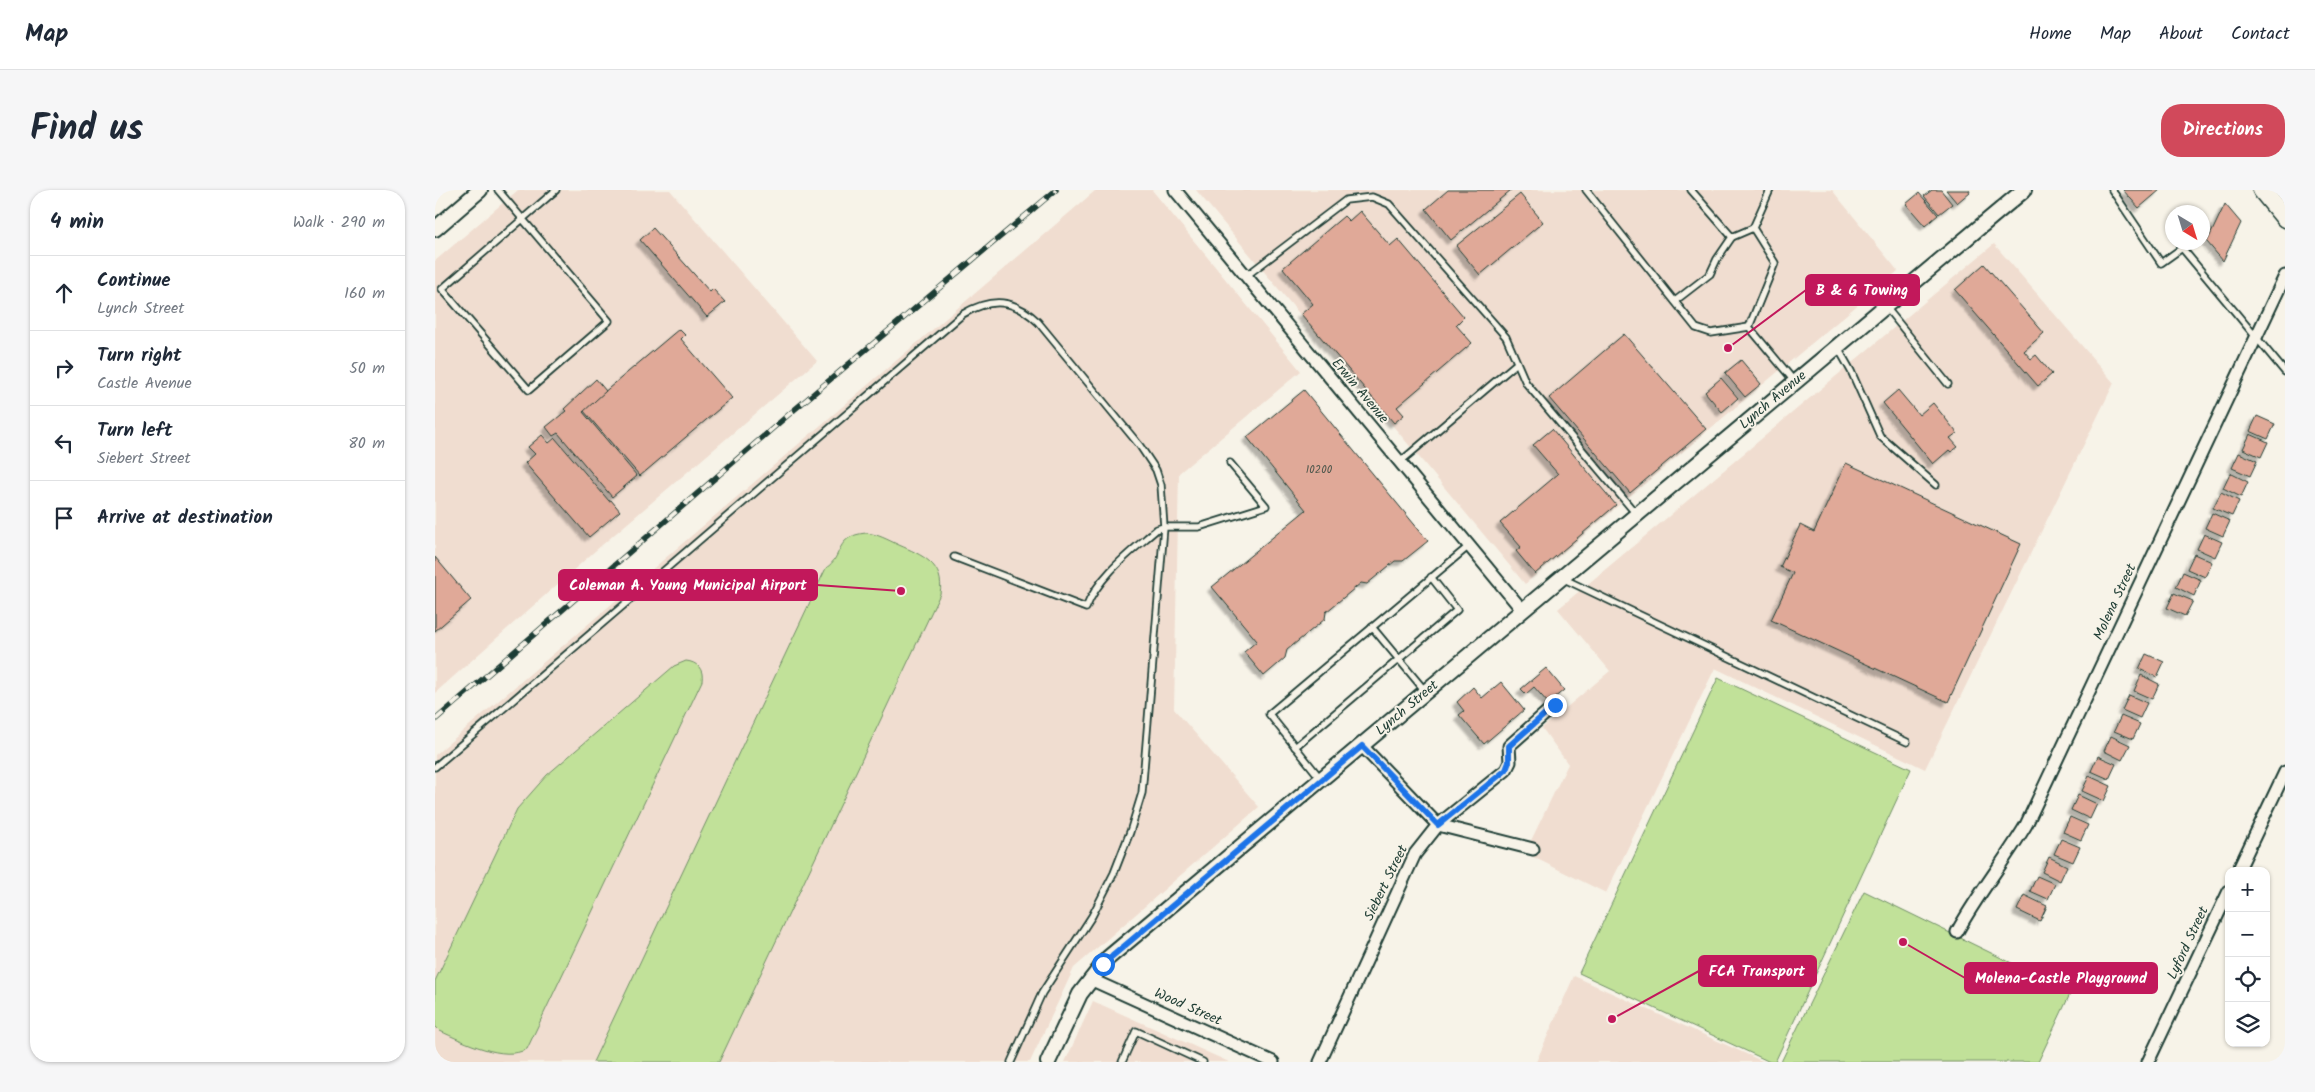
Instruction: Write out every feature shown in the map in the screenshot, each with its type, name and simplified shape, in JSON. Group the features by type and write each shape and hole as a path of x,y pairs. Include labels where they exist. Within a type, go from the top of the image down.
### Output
{"main road":[{"path":"2262,190 2285,218"}],"street":[{"path":"435,229 480,190"},
{"name":"Erwin Avenue","path":"1175,190 1523,611"},
{"name":"Lynch Avenue","path":"1523,611 2024,190"},
{"name":"Molena Street","path":"1957,932 1974,901 2009,855 2026,825 2285,276"},
{"name":"Lynch Street","path":"1048,1062 1079,994 1108,958 1523,611"},
{"name":"Siebert Street","path":"1320,1062 1415,854 1438,825 1506,770 1509,762 1509,746 1555,705"},
{"path":"1362,746 1438,825 1533,849"},
{"path":"2240,867 2285,772"},
{"name":"Lyford Street","path":"2148,1062 2225,899"},
{"name":"Wood Street","path":"1090,979 1273,1062"}],"lane":[{"path":"497,190 522,219 609,321 529,390 442,289 522,219 556,190"},
{"path":"1586,190 1696,328 1711,333 1749,327"},
{"path":"1691,190 1732,237"},
{"path":"1675,301 1710,274 1717,259 1732,237 1753,228 1770,190"},
{"path":"2112,190 2161,263 2182,248 2285,372"},
{"path":"1246,276 1346,200 1372,197 1389,204 1507,337 1526,383 1637,515"},
{"path":"1749,327 1775,263 1753,228"},
{"path":"435,767 948,327 973,308 1005,302 1025,310 1038,322 1140,446 1156,470 1161,485 1164,527 1142,793 1130,832 1114,873 1092,916 1042,994 1011,1062"},
{"path":"1885,306 1948,384"},
{"path":"1749,327 1795,382"},
{"path":"1837,346 1851,371 1879,436 1936,485"},
{"path":"1399,462 1517,363"},
{"path":"954,557 1086,608 1097,589 1121,561 1157,529 1164,527 1199,527 1266,506 1230,463"},
{"path":"1322,780 1269,714 1469,546"},
{"path":"1295,747 1457,610 1431,577"},
{"path":"1561,578 1907,742"},
{"path":"1372,627 1426,692"},
{"path":"1122,1062 1136,1031 1203,1062"}],"shaded area":[{"path":"518,190 670,190 817,361 595,551 435,693 435,261"},
{"path":"1096,190 1152,190 1301,371 1179,473 1174,709 1259,807 1074,968 1030,1062 435,1062 435,755"},
{"path":"1196,190 1832,190 1898,271 1525,584"},
{"path":"1994,244 2114,383 1925,769 1715,668 1606,893 1525,853 1568,764 1542,728 1610,671 1558,609"},
{"path":"1574,976 1764,1062 1536,1062"},
{"path":"1093,1001 1229,1062 1065,1062"}],"green space":[{"path":"866,533 887,539 930,562 939,575 941,584 940,594 719,1062 593,1062 826,568 832,563 844,542 856,535"},
{"path":"686,661 699,667 702,673 702,681 527,1049 518,1052 496,1052 472,1045 440,1031 435,1026 435,981 517,809 547,775 674,666"},
{"path":"1718,678 1911,769 1775,1062 1770,1062 1579,973"},
{"path":"1864,891 2071,992 2038,1062 1781,1062"}],"building":[{"path":"1448,190 1511,190 1451,240 1426,209"},
{"path":"1932,190 1941,190 1952,204 1939,214 1924,196"},
{"path":"1946,190 1969,190 1970,192 1957,203"},
{"path":"2123,190 2160,190 2139,208"},
{"path":"1919,193 1938,215 1925,226 1906,204"},
{"path":"1520,194 1543,222 1480,275 1456,246"},
{"path":"2225,204 2241,223 2223,261 2210,246 2210,236"},
{"path":"1360,211 1390,246 1398,239 1464,317 1456,325 1472,343 1397,407 1404,415 1394,423 1301,314 1313,304 1283,268 1344,216 1349,221"},
{"path":"653,228 710,292 713,289 725,302 707,317 640,240"},
{"path":"1984,264 2044,333 2024,351 2031,359 2036,355 2052,374 2038,386 1955,290"},
{"path":"679,329 685,335 681,339 732,398 640,476 583,410"},
{"path":"1624,334 1706,429 1630,493 1549,398"},
{"path":"1741,360 1761,384 1745,397 1725,373"},
{"path":"1721,378 1738,398 1722,412 1705,392"},
{"path":"596,379 606,391 583,412 637,476 612,497 558,433 553,436 546,427 566,411 564,409"},
{"path":"1304,390 1428,541 1403,561 1395,561 1367,584 1361,583 1326,612 1325,619 1287,650 1285,658 1264,676 1244,652 1257,641 1212,587 1306,510 1247,437"},
{"path":"1898,390 1919,415 1933,403 1957,433 1950,438 1958,447 1951,452 1949,450 1933,464 1883,403"},
{"path":"2257,416 2275,424 2268,439 2250,431"},
{"path":"1552,429 1616,505 1535,574 1516,551 1521,547 1500,523 1558,474 1533,445"},
{"path":"2250,434 2268,442 2261,457 2243,449"},
{"path":"542,435 549,443 555,438 609,501 611,500 620,511 589,537 525,463 535,454 528,447"},
{"path":"2239,453 2257,461 2250,476 2232,468"},
{"path":"1846,463 2021,544 1948,702 1771,620 1793,573 1780,567 1800,525 1814,532"},
{"path":"2230,473 2248,482 2241,497 2223,488"},
{"path":"2221,492 2239,501 2232,516 2213,508"},
{"path":"2212,513 2230,521 2223,536 2205,528"},
{"path":"2204,534 2222,542 2215,557 2197,549"},
{"path":"2194,554 2212,562 2205,577 2187,569"},
{"path":"435,557 471,600 435,631"},
{"path":"2183,572 2201,580 2194,596 2176,587"},
{"path":"2174,593 2193,601 2185,616 2167,608"},
{"path":"2146,654 2164,662 2157,677 2139,669"},
{"path":"1546,668 1564,690 1548,703 1534,687 1526,694 1521,689"},
{"path":"2141,675 2159,684 2152,699 2134,691"},
{"path":"1501,682 1524,710 1484,744 1459,715 1464,711 1457,702 1473,687 1482,698"},
{"path":"2129,695 2147,703 2140,718 2122,710"},
{"path":"2121,716 2140,724 2133,739 2114,731"},
{"path":"2111,736 2130,745 2122,760 2104,751"},
{"path":"2098,756 2116,764 2109,779 2091,771"},
{"path":"2089,776 2111,786 2104,801 2082,791"},
{"path":"2078,795 2097,804 2090,819 2071,810"},
{"path":"2070,817 2088,825 2081,840 2063,832"},
{"path":"2061,839 2080,847 2073,862 2054,854"},
{"path":"2049,857 2067,866 2060,881 2042,872"},
{"path":"2037,876 2055,884 2048,899 2030,891"},
{"path":"2024,895 2047,906 2040,921 2017,910"}],"railway":[{"path":"435,720 794,410 1056,190"}],"place":[{"name":"B & G Towing","path":"1728,348"},
{"name":"Coleman A. Young Municipal Airport","path":"901,591"},
{"name":"Molena-Castle Playground","path":"1903,942"},
{"name":"FCA Transport","path":"1612,1019"}],"route":[{"path":"1103,964 1362,746 1438,825 1506,770 1509,766 1509,746 1555,705"}]}
